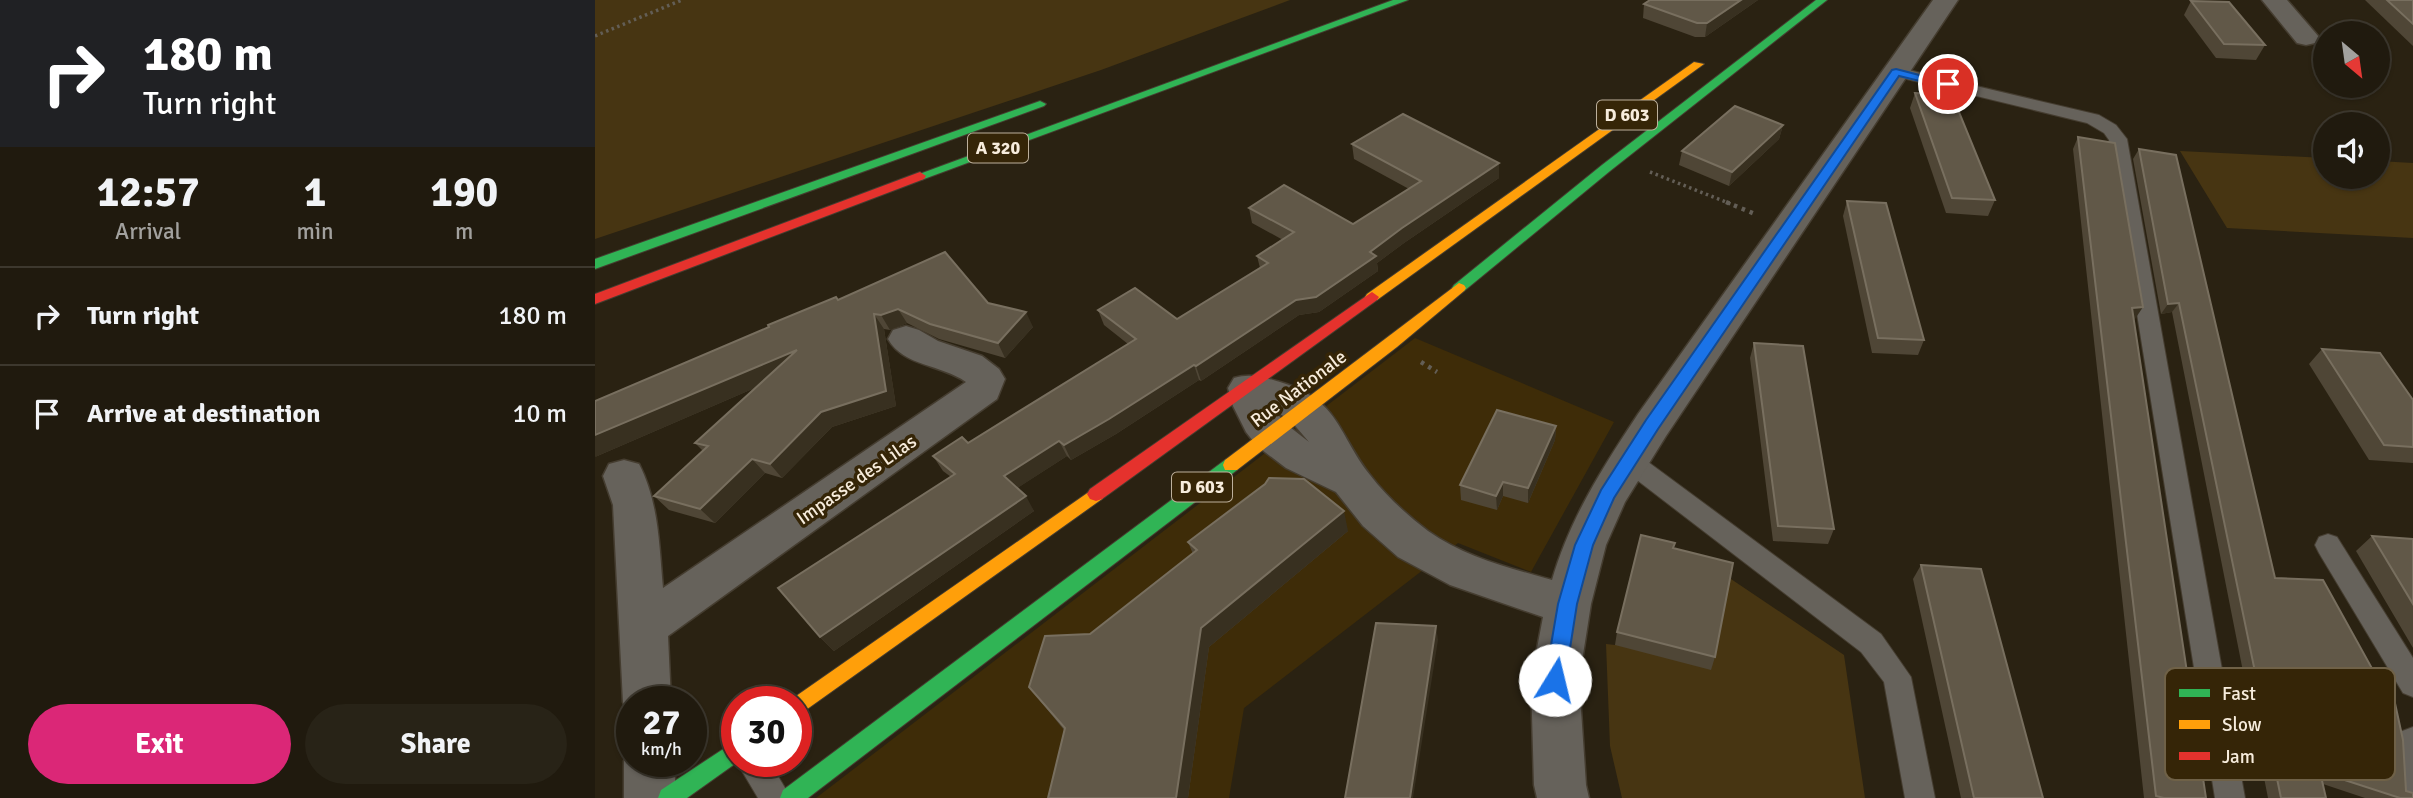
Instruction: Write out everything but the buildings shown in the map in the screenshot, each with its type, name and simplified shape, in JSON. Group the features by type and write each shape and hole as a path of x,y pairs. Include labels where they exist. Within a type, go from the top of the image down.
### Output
{"main road":[{"name":"A 320","path":"595,299 810,216 1403,0"},
{"name":"Rue Nationale","path":"791,798 1392,343 1606,168 1822,0"},
{"name":"Rue Nationale","path":"812,697 1711,54"},
{"name":"A 320","path":"595,264 1053,99"},
{"path":"669,798 721,761"}],"street":[{"path":"1563,798 1560,785 1555,680 1568,604 1584,545 1607,495 1628,460 1946,0"},
{"path":"2274,0 2306,37"},
{"name":"Impasse des Lilas","path":"644,627 984,390 986,379 978,369 915,347 906,339"},
{"path":"1350,480 1308,460 1271,435 1257,420 1249,405 1247,388 1272,392 1305,409 1329,440 1350,480 1414,545 1443,561 1524,592 1568,604"},
{"path":"624,475 634,505 646,686"},
{"path":"649,777 650,798"}],"lane":[{"path":"1896,72 2093,119 2110,129 2118,139 2208,668"},
{"path":"1628,460 1871,643 1897,677 1920,798"},
{"path":"2327,545 2413,684"},
{"path":"2411,798 2408,743 2413,741"},
{"path":"761,777 775,798"},
{"path":"2227,780 2230,798"}],"path":[{"path":"595,36 682,0"},
{"path":"1644,172 1651,172 1789,227"}],"shaded area":[{"path":"595,0 1290,0 1101,70 595,239"},
{"path":"2180,151 2313,157 2313,189 2390,189 2390,162 2413,163 2413,238 2227,228"},
{"path":"1415,338 1614,422 1531,572 1458,543 1244,708 1229,798 816,798"},
{"path":"1728,577 1844,655 1865,798 1622,798 1610,746 1606,644 1615,645"}],"traffic: fast":[{"path":"920,176 1403,0"},
{"path":"1459,288 1606,168 1822,0"},
{"path":"595,264 1040,104"},
{"path":"791,798 1231,465"},
{"path":"669,798 721,761"}],"traffic: slow":[{"path":"1372,297 1698,64"},
{"path":"1231,465 1392,343 1459,288"},
{"path":"812,697 1096,494"}],"traffic: jam":[{"path":"595,299 920,176"},
{"path":"1096,494 1372,297"}],"route":[{"path":"1555,680 1568,604 1584,545 1607,495 1628,460 1896,72 1948,84"}]}
